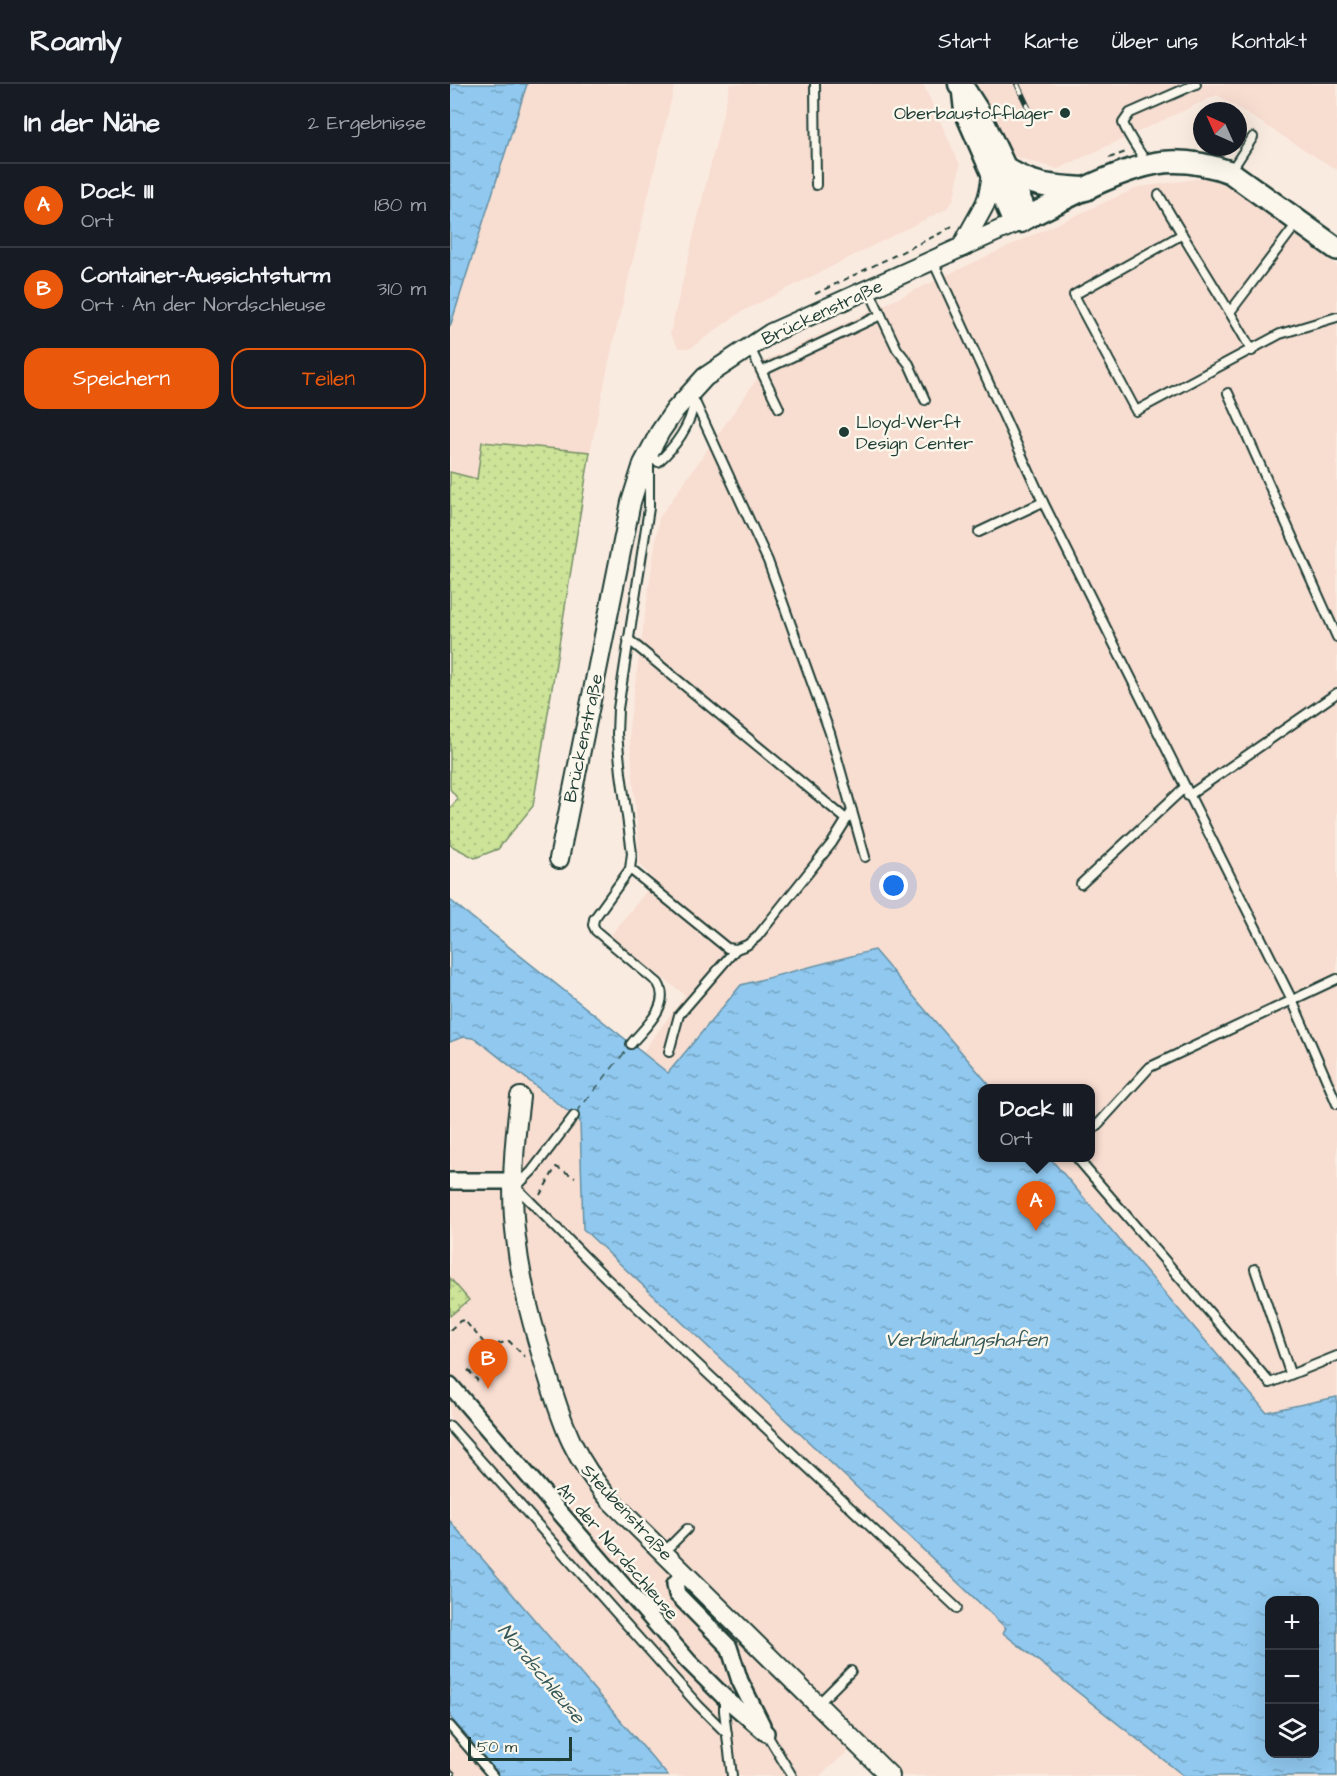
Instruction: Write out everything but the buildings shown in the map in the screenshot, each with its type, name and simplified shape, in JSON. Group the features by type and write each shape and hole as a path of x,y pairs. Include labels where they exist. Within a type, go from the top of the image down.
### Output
{"main road":[{"path":"962,88 966,111 997,168 1011,214 1020,221"},
{"name":"Brückenstraße","path":"1020,221 1086,189 1147,165 1193,162 1212,165 1230,172 1337,249"},
{"path":"997,168 1031,183 1086,189"}],"street":[{"path":"962,247 986,203 997,168"},
{"name":"Brückenstraße","path":"559,859 631,502 643,464 660,432 692,398 705,377 747,347 771,333 1020,221"},
{"name":"Steubenstraße","path":"520,1097 514,1146 513,1189 516,1238 527,1300 544,1365 566,1434 579,1460 594,1481 663,1553 890,1776"},
{"path":"450,1181 508,1181 513,1189"},
{"name":"An der Nordschleuse","path":"450,1385 688,1661 724,1697 766,1733"},
{"name":"An der Nordschleuse","path":"684,1573 675,1584 677,1594 729,1647 740,1682 766,1733"}],"lane":[{"path":"815,84 816,185"},
{"path":"1147,165 1122,123 1130,113 1196,84"},
{"path":"1230,172 1253,137"},
{"path":"1159,195 1252,351"},
{"path":"1230,312 1299,221"},
{"path":"1181,235 1074,295 1136,411 1280,334 1337,316"},
{"path":"933,261 1043,502 1292,1000 1337,1104"},
{"path":"869,290 897,349 909,364 925,400"},
{"path":"762,371 881,315"},
{"path":"747,347 762,371 779,408"},
{"path":"1228,393 1337,637"},
{"path":"692,398 768,561 830,733 865,857"},
{"path":"631,1044 659,1008 663,998 662,990 658,983 596,931 593,925 594,919 630,869 632,853 617,734 618,708 649,507 649,453"},
{"path":"979,532 1043,502"},
{"path":"628,639 846,819"},
{"path":"1188,796 1337,693"},
{"path":"1081,884 1184,788"},
{"path":"630,869 727,948 736,949 747,945 757,937 832,843 852,811"},
{"path":"669,1052 679,1015 736,949"},
{"path":"1095,1128 1150,1067 1337,979"},
{"path":"574,1116 532,1171 513,1189 521,1192 606,1278 957,1608"},
{"path":"1080,1162 1270,1383 1337,1356"},
{"path":"1256,1269 1290,1373"},
{"path":"450,1426 698,1705 727,1734"},
{"path":"663,1553 687,1529"},
{"path":"818,1705 851,1671"},
{"path":"724,1697 732,1776"},
{"path":"450,1726 493,1776"},
{"name":"An der Nordschleuse","path":"766,1733 792,1776"}],"path":[{"path":"535,1206 556,1167 575,1177"},
{"path":"450,1330 464,1320 486,1345 509,1341 527,1360"},
{"path":"468,1370 478,1381"}],"shaded area":[{"path":"527,84 675,84 613,343 590,452 482,442 477,479 450,472 450,327"},
{"path":"730,84 923,84 960,165 956,189 953,201 946,209 741,312 691,348 679,348 670,334"},
{"path":"977,84 1337,84 1337,170 1247,114 1247,102 1228,102 1217,95 1202,102 1193,102 1193,106 1058,169 1009,155"},
{"path":"1204,178 1223,184 1282,223 1337,266 1337,1397 1266,1412 1053,1162 1095,1162 1095,1084 989,1084 874,950 741,985 668,1073 642,1053 685,995 609,937 655,881 640,864 629,726 659,518 757,379 752,367 1139,187"},
{"path":"469,1036 476,1039 580,1121 1007,1628 1003,1633 1184,1776 883,1776 853,1747 820,1776 668,1776 450,1521 450,1042"},
{"path":"450,1717 500,1776 450,1776"}],"green space":[{"path":"482,442 590,452 533,806 498,849 475,858 450,845 450,808 458,799 450,789 450,472 477,479"},
{"path":"450,1278 469,1300 450,1316"}],"water":[{"path":"450,84 527,84 450,327"},
{"name":"Verbindungshafen","path":"450,900 668,1073 741,985 874,950 989,1084 978,1084 978,1162 1053,1162 1266,1412 1337,1397 1337,1776 1184,1776 1003,1633 1006,1628 583,1229 580,1121 476,1039 466,1037 450,1042"},
{"name":"Nordschleuse","path":"450,1521 668,1776 500,1776 450,1717"}],"ferry route":[{"path":"576,1113 629,1047"}],"railway":[{"path":"1017,84 1033,118"}],"place":[{"name":"Oberbaustofflager","path":"1065,113"},
{"name":"Lloyd-Werft Design Center","path":"844,432"},
{"name":"Dock III","path":"1036,1231"},
{"name":"Container-Aussichtsturm","path":"488,1389"}]}
